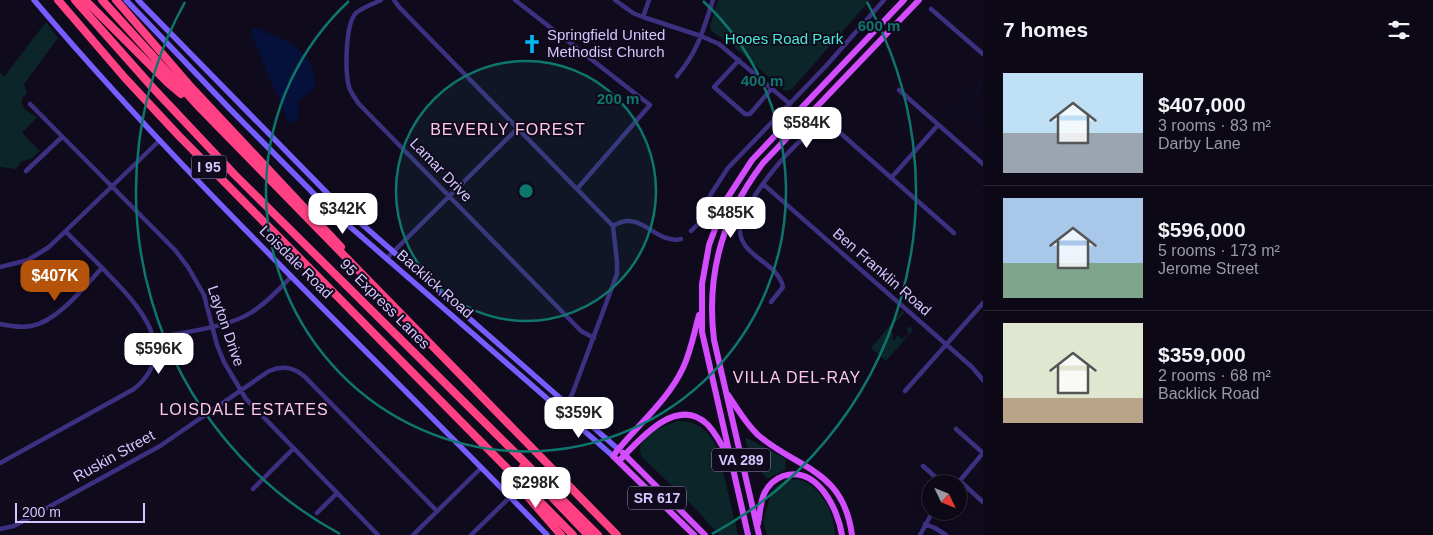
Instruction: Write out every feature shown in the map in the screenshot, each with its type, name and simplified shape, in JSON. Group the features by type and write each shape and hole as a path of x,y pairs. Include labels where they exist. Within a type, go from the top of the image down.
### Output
{"highway":[{"name":"I 95","path":"58,0 125,78 179,136 573,535"},
{"name":"95 Express Lanes","path":"75,0 153,88 222,161 598,535"},
{"path":"84,0 168,83 199,107"},
{"name":"I 95","path":"102,0 199,107 617,535"},
{"path":"116,0 191,87 333,237 367,280"},
{"path":"495,432 516,460 588,535"},
{"path":"497,458 525,495 562,535"}],"main road":[{"name":"Loisdale Road","path":"34,0 158,141 547,535"},
{"name":"Backlick Road","path":"126,0 305,185 345,223 619,461 694,535"},
{"name":"Backlick Road","path":"138,0 311,178 392,252 625,455 705,535"},
{"name":"VA 289","path":"748,535 705,348 701,308 702,276 709,245 723,207 738,179 768,142 904,0"},
{"name":"VA 289","path":"758,533 714,340 713,277 718,254 734,210 749,182 763,163 919,0"},
{"path":"613,456 658,406 676,380 688,355 701,308"},
{"path":"725,389 756,433 813,470 831,486 844,505 852,535"},
{"path":"619,461 655,425 671,417 686,415 697,418 708,425 731,460"},
{"path":"758,533 761,503 766,490 778,478 793,474 807,478 824,492 836,512 842,535"},
{"path":"686,527 692,521"}],"street":[{"name":"Lamar Drive","path":"380,0 362,9 356,14 350,24 347,76 350,90 359,104 449,196 582,331 594,338"},
{"path":"394,0 613,226 617,274 594,338 567,404"},
{"path":"515,0 650,106 577,189"},
{"path":"615,0 633,13 719,44 790,104"},
{"path":"643,17 649,0"},
{"path":"677,76 691,58 701,36 712,0"},
{"path":"691,231 698,224 709,198 722,176 826,66 884,0"},
{"path":"931,9 983,54"},
{"path":"739,60 714,87 745,114 750,114 772,88"},
{"path":"899,90 983,164"},
{"name":"Layton Drive","path":"30,104 174,250 188,267 204,295 224,362 240,391 254,410 378,535"},
{"path":"891,178 938,125"},
{"path":"771,302 783,287 782,281 776,273 747,248 740,232 743,218 763,184 776,167 806,136 820,126 833,128 954,233"},
{"path":"386,258 518,128"},
{"path":"26,172 62,136"},
{"path":"0,268 35,256 49,247 158,141"},
{"name":"Ben Franklin Road","path":"763,184 972,367 983,380"},
{"path":"613,226 621,221 631,221 646,226 664,238 673,241 681,240"},
{"path":"0,463 134,389 144,380 151,368 155,352 154,338 139,308 66,232"},
{"path":"0,324 22,327 44,322 60,310 102,268"},
{"path":"154,338 234,321 252,312 292,276"},
{"path":"905,391 983,303"},
{"name":"Ruskin Street","path":"0,529 14,526 143,455 275,369 286,367 298,371 437,511"},
{"path":"956,429 983,453 964,475"},
{"path":"253,489 293,450"},
{"path":"979,458 983,462"},
{"path":"923,466 933,475"},
{"path":"413,535 481,468"},
{"path":"968,490 983,502"},
{"path":"317,513 337,493"},
{"path":"471,535 510,497"},
{"path":"920,535 927,520"},
{"path":"925,524 946,535"}],"green space":[{"name":"Hooes Road Park","path":"718,0 870,0 792,89 787,91 732,45 711,31 710,26"},
{"path":"46,22 58,38 24,84 27,94 23,97 21,103 25,110 37,117 22,133 40,151 32,158 21,162 16,169 0,167 0,73 4,77"},
{"path":"903,310 904,313 893,325 892,339 895,340 897,335 902,339 909,334 907,329 909,326 913,330 886,361 871,348"},
{"path":"682,421 695,424 704,430 718,450 738,535 719,535 692,505 641,456 641,443 645,438 663,426"},
{"path":"745,437 786,459 785,470 767,479 760,470 752,467"},
{"path":"787,480 798,480 808,483 814,488 829,510 835,535 767,535 763,522 771,493 776,486"}],"shaded area":[{"path":"253,27 292,44 310,62 315,78 315,88 298,101 299,114 297,120 289,123 251,34"}],"waterway":[{"path":"942,116 963,104 983,83"},
{"path":"963,104 971,115 983,125"}],"place":[{"name":"Springfield United Methodist Church","path":"532,44"}],"district":[{"name":"BEVERLY FOREST","path":"508,129"},
{"name":"VILLA DEL-RAY","path":"797,377"},
{"name":"LOISDALE ESTATES","path":"244,409"}]}
